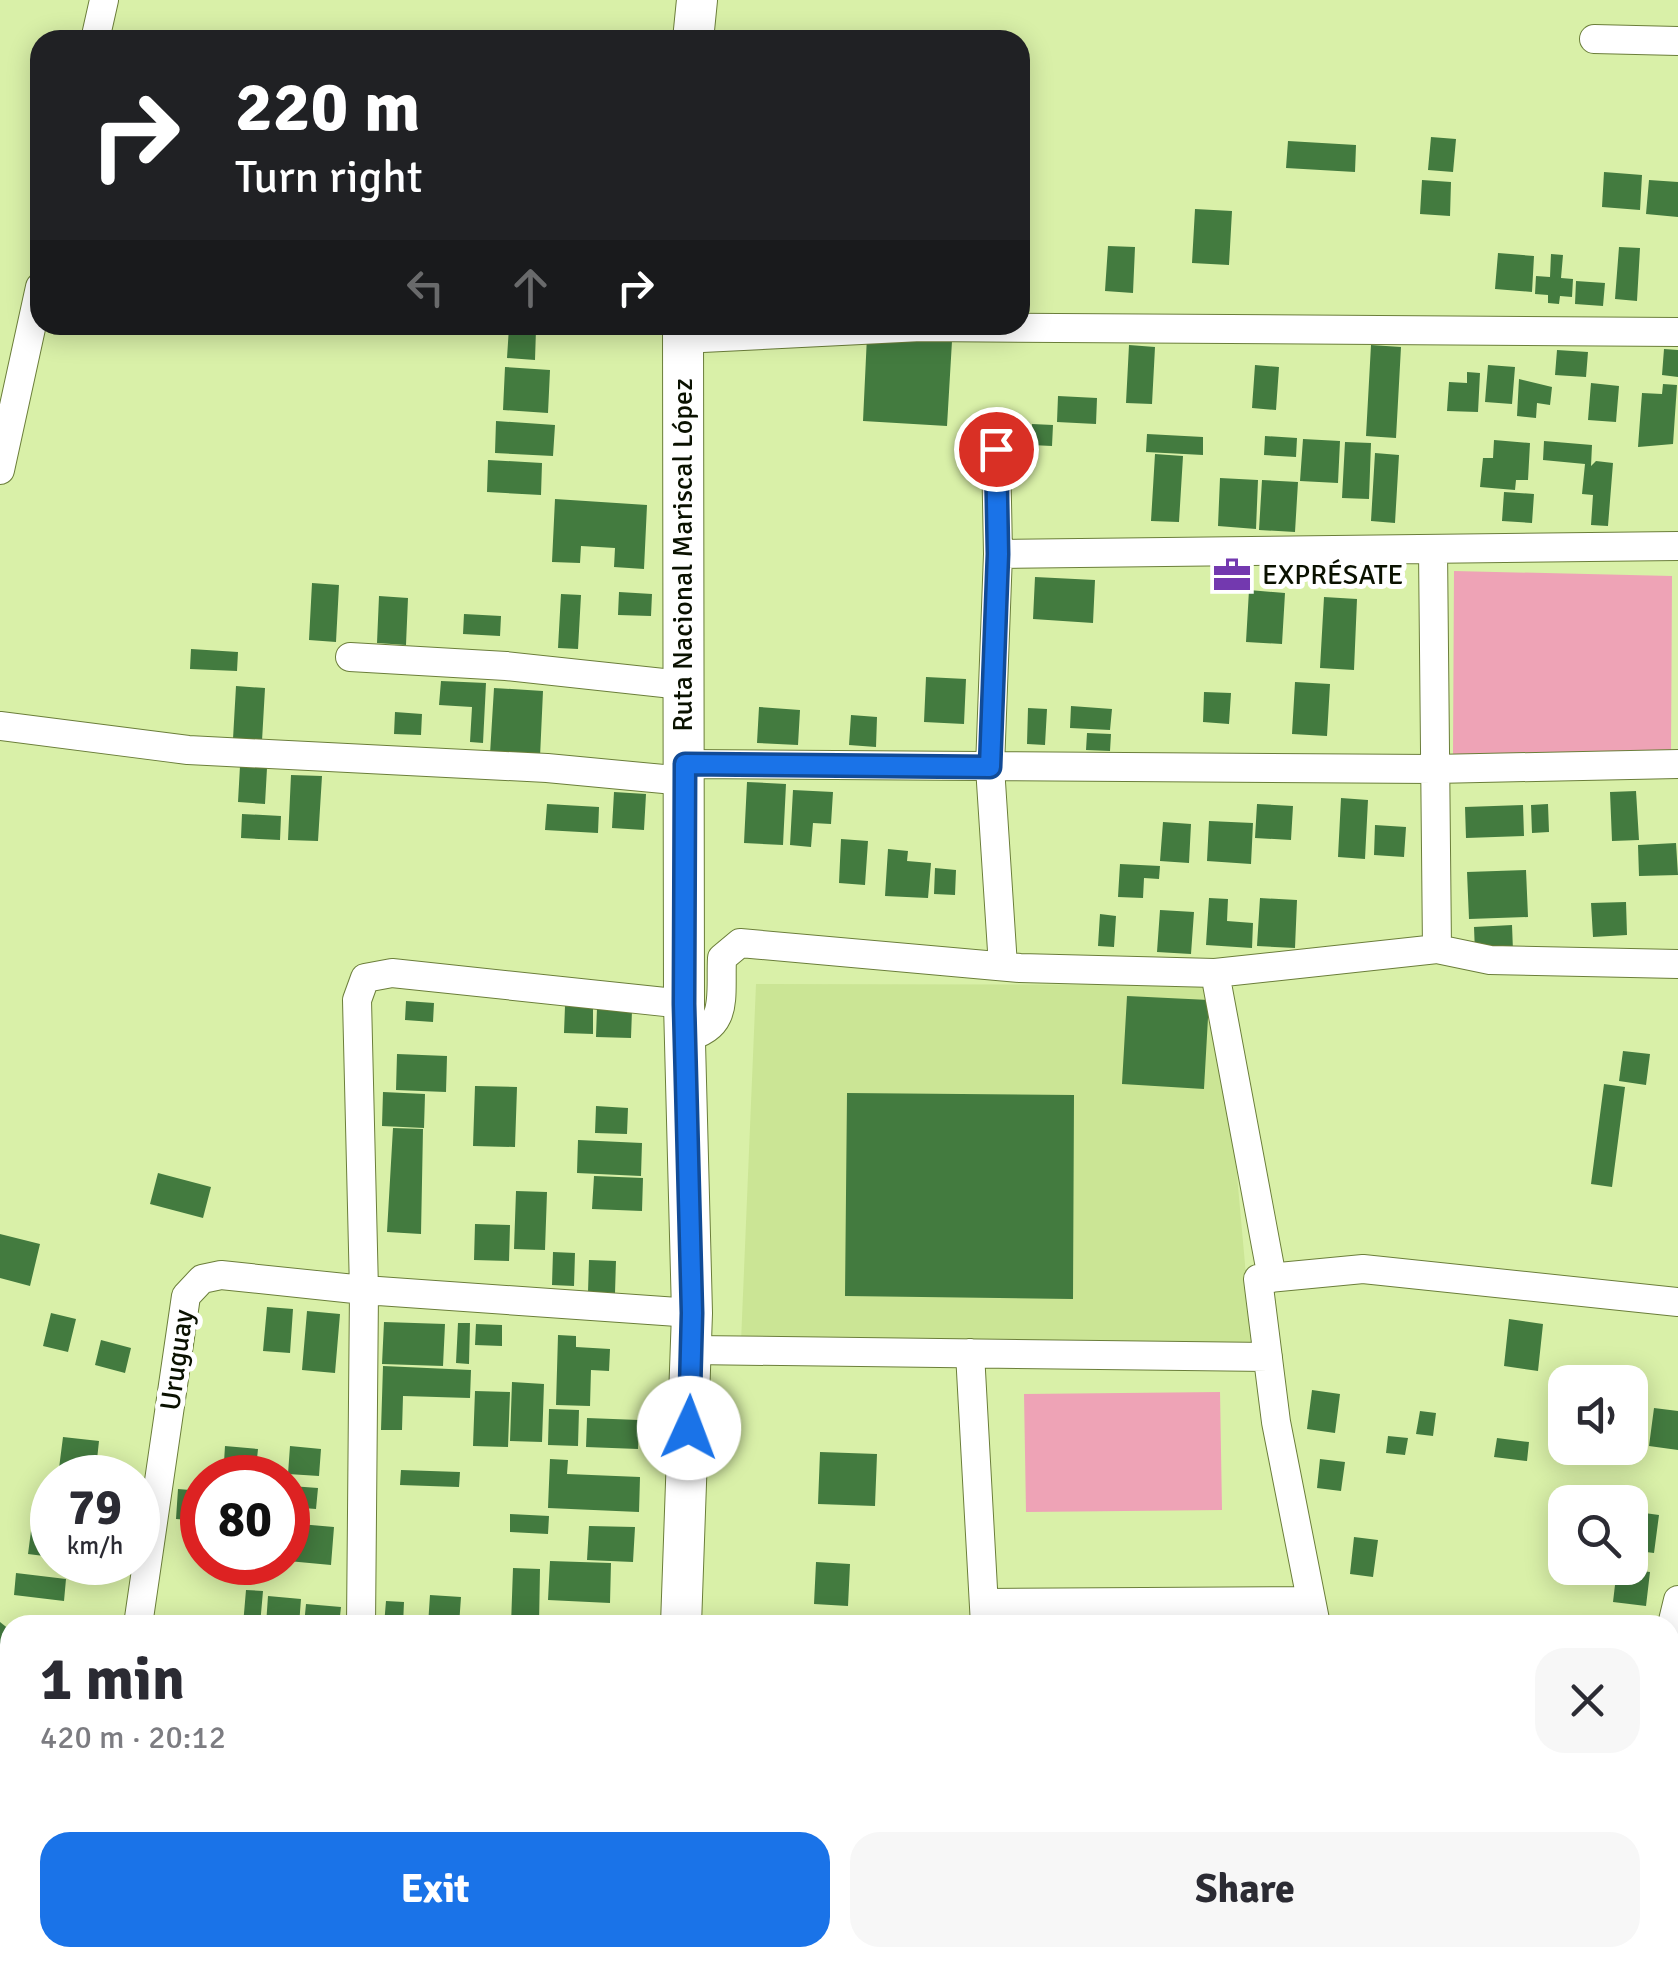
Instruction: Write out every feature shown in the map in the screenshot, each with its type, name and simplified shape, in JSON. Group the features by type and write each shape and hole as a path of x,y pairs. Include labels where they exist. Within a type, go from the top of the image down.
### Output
{"highway":[{"path":"694,30 697,0"},
{"name":"Ruta Nacional Mariscal López","path":"682,335 684,1021 692,1331 682,1615"}],"street":[{"path":"97,30 104,0"},
{"path":"1594,40 1678,41"},
{"path":"1030,328 1678,332"},
{"path":"0,470 30,333"},
{"path":"996,449 998,554 990,767 1003,966"},
{"path":"998,554 1678,546"},
{"path":"1433,548 1437,949"},
{"path":"350,657 506,666 682,685"},
{"path":"0,726 188,750 685,773 990,767 1434,769 1678,764"},
{"path":"361,1615 364,1290 357,1000 365,978 392,973 684,1021 707,1033 719,1018 722,958 740,943 1003,966 1215,973 1437,949 1490,960 1678,964"},
{"path":"1215,973 1272,1278"},
{"path":"970,1353 985,1614 1313,1613 1258,1280 1363,1269 1678,1302"},
{"name":"Uruguay","path":"139,1615 186,1296 202,1279 222,1275 364,1290"},
{"path":"364,1290 692,1331 970,1353 1268,1357"}],"shaded area":[{"path":"1454,571 1672,576 1671,752 1453,756"},
{"path":"756,984 1220,985 1252,1342 970,1353 741,1342"},
{"path":"1220,1392 1222,1510 1026,1512 1024,1394"}],"building":[{"path":"1431,137 1456,139 1453,172 1428,170"},
{"path":"1288,141 1356,145 1355,172 1286,168"},
{"path":"1604,172 1642,175 1640,210 1602,207"},
{"path":"1422,180 1451,182 1450,216 1420,214"},
{"path":"1649,180 1678,182 1678,217 1646,214"},
{"path":"1195,209 1232,211 1229,265 1192,263"},
{"path":"1108,246 1135,247 1133,293 1105,291"},
{"path":"1619,247 1640,248 1637,301 1615,299"},
{"path":"1498,253 1534,256 1532,292 1495,289"},
{"path":"1551,254 1563,255 1561,278 1573,279 1572,297 1560,296 1559,304 1548,303 1548,295 1535,294 1536,276 1550,277"},
{"path":"1576,281 1605,283 1603,306 1575,304"},
{"path":"508,335 536,335 535,360 507,358"},
{"path":"867,336 952,341 947,426 863,421"},
{"path":"1129,345 1155,347 1152,404 1126,403"},
{"path":"1371,345 1401,347 1396,438 1366,436"},
{"path":"1664,349 1678,350 1678,377 1662,375"},
{"path":"1557,350 1588,352 1586,377 1555,375"},
{"path":"1255,365 1279,367 1276,410 1252,408"},
{"path":"1488,365 1515,367 1512,404 1485,402"},
{"path":"505,367 550,370 548,413 503,410"},
{"path":"1467,372 1480,373 1478,412 1447,411 1449,382 1467,383"},
{"path":"1519,379 1552,387 1550,405 1537,403 1536,418 1517,416"},
{"path":"1591,383 1619,386 1616,422 1588,420"},
{"path":"1663,384 1677,385 1673,444 1638,447 1642,393 1662,394"},
{"path":"1058,396 1097,398 1096,424 1057,422"},
{"path":"496,421 555,425 553,456 495,453"},
{"path":"1032,424 1053,425 1052,446 1031,445"},
{"path":"1147,434 1203,437 1203,455 1146,452"},
{"path":"1265,436 1297,438 1296,457 1264,455"},
{"path":"1303,439 1340,441 1338,483 1300,481"},
{"path":"1494,440 1530,443 1528,480 1516,480 1515,490 1480,487 1483,458 1493,458"},
{"path":"1544,441 1592,445 1591,466 1596,461 1613,463 1608,526 1591,525 1593,495 1582,494 1585,464 1543,460"},
{"path":"1345,442 1371,443 1369,499 1342,498"},
{"path":"1375,453 1399,455 1395,523 1371,521"},
{"path":"1155,454 1183,456 1179,522 1151,521"},
{"path":"488,460 542,463 541,495 487,492"},
{"path":"1220,478 1258,480 1256,529 1218,526"},
{"path":"1262,480 1298,482 1295,532 1259,530"},
{"path":"1504,492 1534,494 1532,523 1502,521"},
{"path":"555,499 647,505 644,569 614,567 615,548 581,546 580,563 552,562"},
{"path":"1035,577 1095,580 1093,623 1033,619"},
{"path":"312,583 339,585 336,642 309,640"},
{"path":"1249,590 1285,593 1282,644 1246,642"},
{"path":"619,592 652,594 651,616 618,615"},
{"path":"561,594 581,595 578,649 558,648"},
{"path":"379,596 408,598 406,645 377,643"},
{"path":"1324,597 1357,599 1354,670 1320,668"},
{"path":"464,614 501,616 500,636 463,634"},
{"path":"191,649 238,652 237,671 190,669"},
{"path":"926,677 966,679 964,724 924,722"},
{"path":"441,681 486,683 483,743 470,742 472,707 439,705"},
{"path":"1295,682 1330,684 1327,736 1292,734"},
{"path":"236,686 265,688 262,741 233,739"},
{"path":"494,688 543,691 540,757 490,754"},
{"path":"1204,692 1231,693 1229,724 1203,722"},
{"path":"1071,706 1112,709 1110,730 1070,728"},
{"path":"759,707 800,710 798,745 757,743"},
{"path":"1028,708 1047,709 1045,745 1027,744"},
{"path":"395,712 422,714 421,735 394,734"},
{"path":"851,715 877,717 876,747 849,745"},
{"path":"1087,733 1111,734 1110,751 1086,750"},
{"path":"240,766 267,768 265,804 238,802"},
{"path":"291,775 322,776 318,841 288,840"},
{"path":"747,782 786,784 783,845 744,843"},
{"path":"793,790 833,792 831,824 813,823 811,847 790,845"},
{"path":"1636,791 1639,840 1612,841 1610,792"},
{"path":"614,792 646,794 644,830 612,828"},
{"path":"1341,798 1368,800 1365,859 1338,857"},
{"path":"547,804 599,807 598,833 545,830"},
{"path":"1257,804 1293,806 1291,840 1255,838"},
{"path":"1548,804 1549,832 1532,833 1531,805"},
{"path":"1523,805 1524,836 1466,838 1465,807"},
{"path":"242,814 281,816 280,840 241,838"},
{"path":"1209,821 1253,823 1251,864 1207,861"},
{"path":"1163,822 1191,824 1189,863 1160,861"},
{"path":"1375,825 1406,827 1404,857 1374,855"},
{"path":"841,839 868,841 865,885 839,883"},
{"path":"1676,843 1678,875 1639,876 1638,845"},
{"path":"888,849 908,851 907,861 931,863 928,898 885,896"},
{"path":"1120,864 1160,866 1159,879 1144,878 1143,898 1118,897"},
{"path":"935,868 956,870 955,895 934,894"},
{"path":"1526,870 1528,917 1469,919 1467,872"},
{"path":"1209,898 1228,899 1227,921 1253,923 1252,948 1206,945"},
{"path":"1260,898 1297,900 1295,948 1257,946"},
{"path":"1626,902 1627,935 1593,937 1591,903"},
{"path":"1160,910 1194,912 1191,954 1157,952"},
{"path":"1100,914 1116,916 1114,947 1098,946"},
{"path":"1512,925 1513,951 1475,953 1474,927"},
{"path":"1127,996 1209,1000 1204,1089 1122,1084"},
{"path":"406,1001 434,1003 433,1022 405,1020"},
{"path":"565,1006 593,1008 593,1034 564,1033"},
{"path":"597,1008 632,1010 631,1038 596,1037"},
{"path":"1623,1051 1650,1054 1646,1085 1619,1081"},
{"path":"397,1054 447,1056 446,1092 396,1090"},
{"path":"1604,1084 1625,1087 1612,1187 1591,1184"},
{"path":"475,1086 517,1087 515,1147 473,1146"},
{"path":"383,1092 425,1094 424,1128 382,1126"},
{"path":"847,1093 1074,1095 1073,1299 845,1296"},
{"path":"596,1106 628,1108 627,1134 595,1133"},
{"path":"393,1128 423,1129 421,1234 387,1232"},
{"path":"578,1140 642,1143 641,1176 577,1173"},
{"path":"158,1173 211,1187 203,1218 150,1204"},
{"path":"594,1176 643,1178 642,1211 592,1209"},
{"path":"516,1191 547,1192 545,1250 514,1249"},
{"path":"475,1224 510,1225 509,1261 474,1260"},
{"path":"0,1234 40,1244 30,1286 0,1278"},
{"path":"553,1252 575,1253 574,1286 552,1285"},
{"path":"589,1260 616,1261 615,1293 588,1292"},
{"path":"267,1307 293,1309 290,1353 263,1351"},
{"path":"307,1311 340,1314 335,1373 302,1370"},
{"path":"51,1313 76,1319 68,1352 43,1346"},
{"path":"1509,1319 1543,1324 1538,1371 1504,1366"},
{"path":"384,1322 445,1324 443,1366 382,1364"},
{"path":"458,1323 470,1323 469,1364 456,1363"},
{"path":"476,1324 502,1325 502,1346 475,1345"},
{"path":"558,1335 576,1336 576,1347 610,1349 609,1371 591,1370 590,1406 556,1405"},
{"path":"101,1340 131,1348 125,1373 95,1365"},
{"path":"383,1366 471,1370 470,1398 403,1396 402,1430 381,1430"},
{"path":"512,1382 544,1384 542,1442 510,1441"},
{"path":"1312,1390 1340,1394 1335,1433 1307,1429"},
{"path":"475,1391 510,1392 508,1447 473,1446"},
{"path":"1654,1408 1678,1411 1678,1450 1649,1446"},
{"path":"549,1409 579,1410 578,1446 548,1445"},
{"path":"1420,1411 1436,1413 1433,1436 1416,1434"},
{"path":"587,1418 639,1420 638,1449 586,1447"},
{"path":"1388,1436 1408,1438 1405,1455 1386,1453"},
{"path":"63,1437 99,1441 97,1455 61,1455"},
{"path":"1497,1438 1529,1442 1527,1461 1494,1457"},
{"path":"225,1446 258,1449 257,1455 224,1455"},
{"path":"290,1446 321,1449 319,1476 310,1475 310,1455 289,1455"},
{"path":"820,1452 877,1454 875,1506 818,1504"},
{"path":"550,1459 568,1460 567,1474 640,1477 639,1512 548,1508"},
{"path":"1320,1459 1345,1462 1341,1491 1317,1488"},
{"path":"401,1470 460,1472 459,1487 400,1485"},
{"path":"310,1487 318,1488 316,1509 310,1509"},
{"path":"178,1489 180,1489 180,1519 176,1519"},
{"path":"1648,1513 1659,1515 1654,1553 1648,1552"},
{"path":"510,1514 549,1516 548,1534 510,1532"},
{"path":"310,1525 334,1527 331,1565 310,1563"},
{"path":"589,1526 635,1527 633,1562 587,1560"},
{"path":"1354,1537 1378,1540 1373,1577 1350,1574"},
{"path":"550,1561 611,1563 610,1603 548,1600"},
{"path":"816,1562 850,1564 848,1606 814,1604"},
{"path":"513,1568 540,1569 539,1615 511,1615"},
{"path":"1650,1572 1646,1606 1613,1602 1615,1585 1648,1585"},
{"path":"16,1573 30,1575 30,1585 65,1585 64,1601 14,1595"},
{"path":"246,1590 263,1591 261,1615 244,1615"},
{"path":"430,1595 461,1597 460,1615 429,1615"},
{"path":"268,1596 301,1599 300,1615 267,1615"},
{"path":"386,1601 404,1602 403,1615 385,1615"},
{"path":"306,1604 341,1607 340,1615 305,1615"}],"place":[{"name":"EXPRÉSATE","path":"1232,575"}],"route":[{"path":"689,1428 692,1313 684,1004 685,764 990,767 998,554 996,449"}]}
